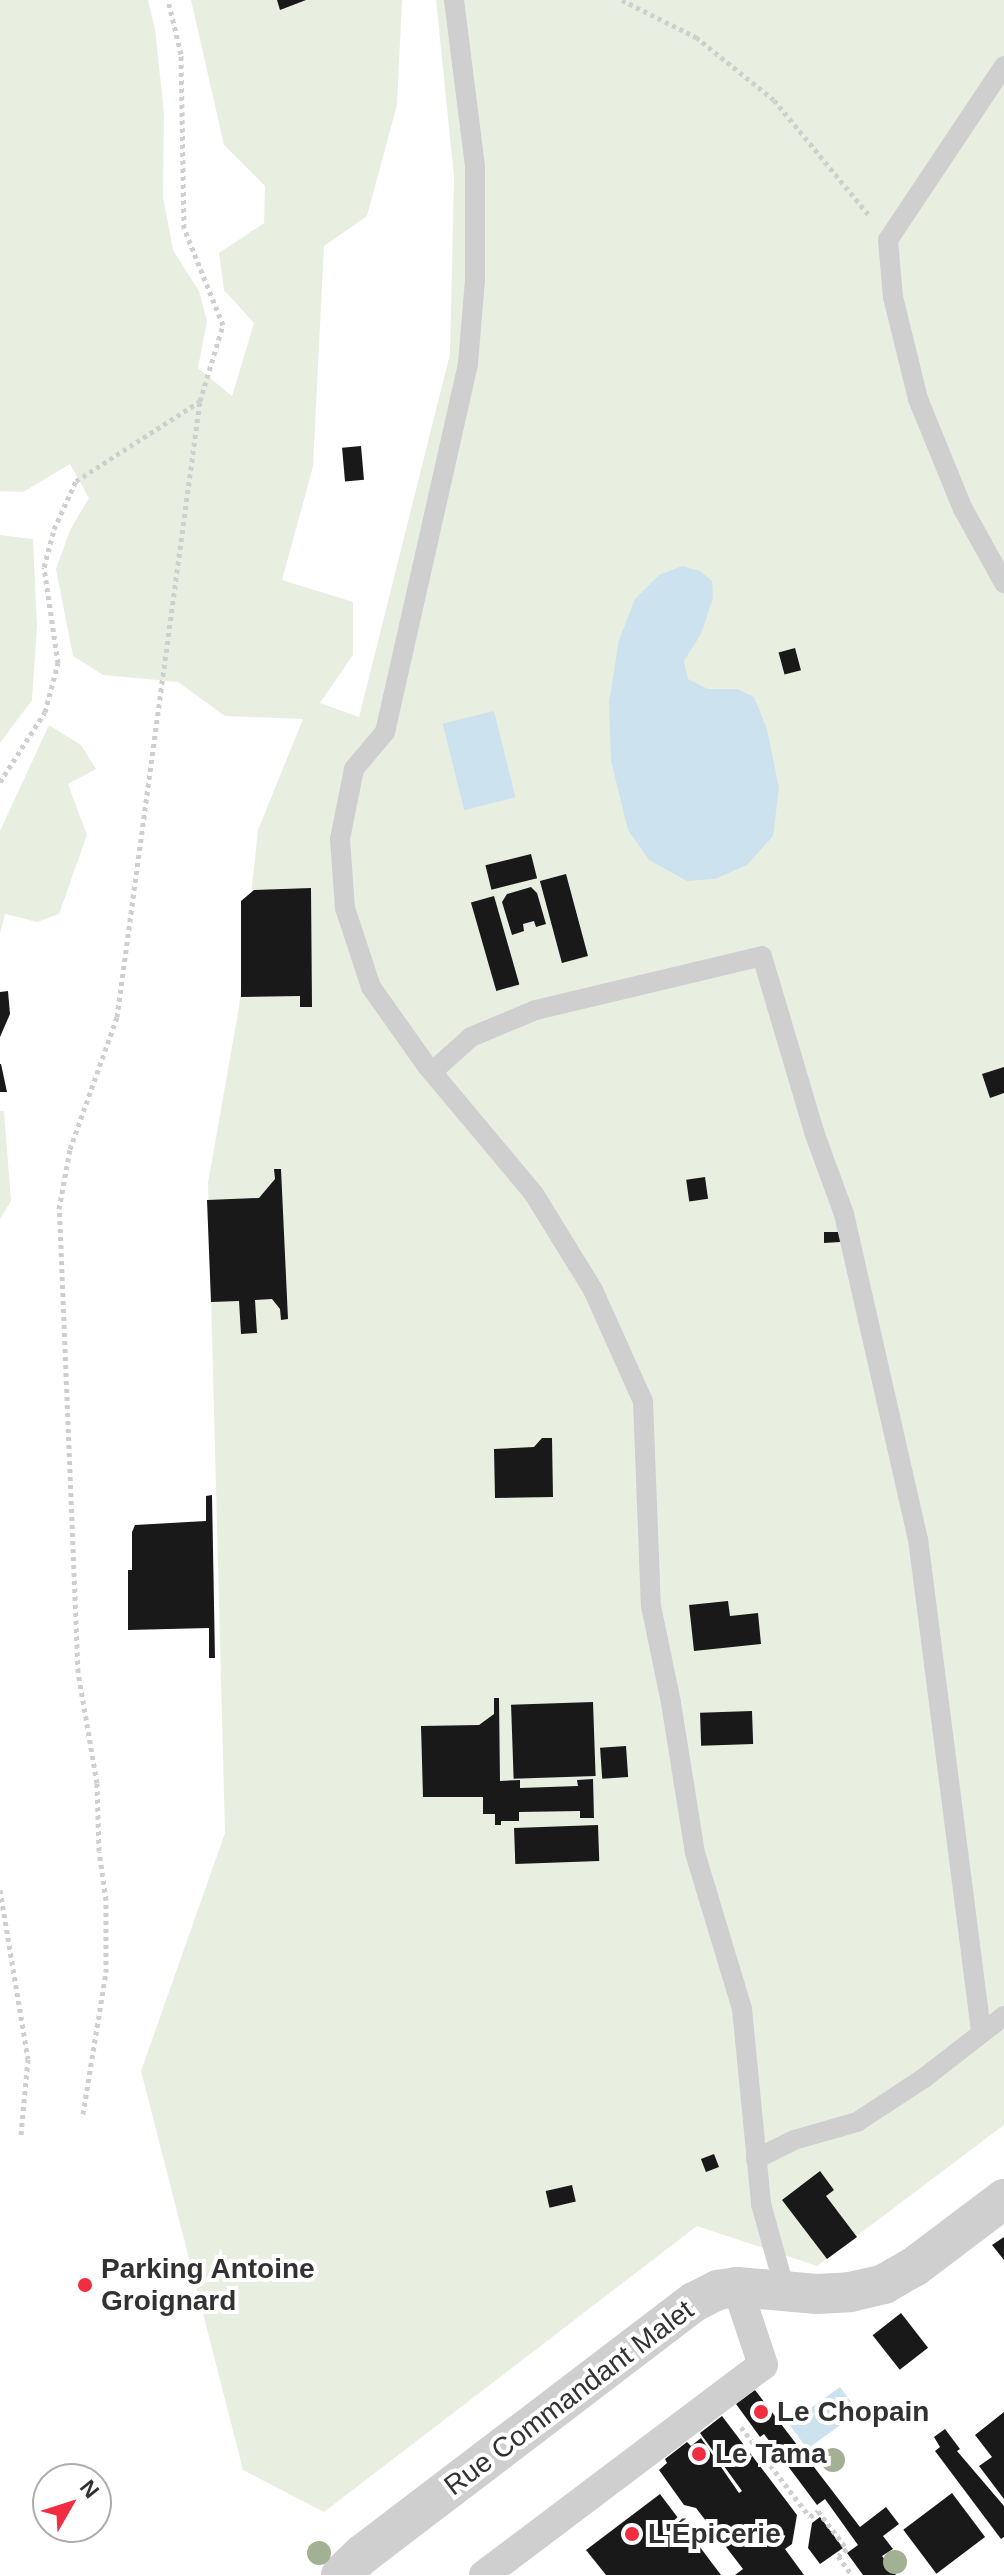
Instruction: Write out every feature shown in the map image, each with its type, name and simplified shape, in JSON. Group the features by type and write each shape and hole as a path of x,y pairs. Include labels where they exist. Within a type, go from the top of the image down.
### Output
{"street":[{"name":"Rue Commandant Malet","path":"352,2564 694,2302 718,2290 737,2287 850,2292 884,2284 914,2267 1004,2199"},
{"path":"484,2575 763,2365 737,2287"}],"lane":[{"path":"454,0 475,167 475,280 468,364 385,732 354,769 340,839 345,908 371,987 432,1072 534,1194 593,1290 643,1401 651,1606 671,1703 695,1853 742,2009 761,2204 785,2290"},
{"path":"1004,66 888,240 893,297 918,399 963,509 1004,583"},
{"path":"432,1072 471,1037 536,1010 762,956 814,1132 844,1214 918,1539 981,2033"},
{"path":"756,2159 794,2140 857,2122 924,2078 1004,2016"}],"path":[{"path":"83,2114 106,1972 106,1900 99,1851 97,1783 78,1672 59,1209 70,1149 117,1017 200,401 223,325 184,228 181,54 168,0"},
{"path":"622,0 696,37 774,100 888,240"},
{"path":"0,782 45,712 58,663 44,567 54,529 76,481 200,401"},
{"path":"0,1890 28,2059 21,2135"},
{"path":"719,2398 810,2517 818,2511 847,2549 838,2556 852,2575"}],"green space":[{"path":"0,0 148,0 155,29 164,113 163,197 173,250 199,291 207,321 198,368 232,396 254,323 224,290 219,253 264,223 265,186 224,145 191,0 402,0 397,105 367,216 324,246 313,467 282,580 353,602 353,655 320,703 359,717 450,354 454,177 436,0 1004,0 1004,2125 817,2266 697,2226 324,2512 243,2470 141,2071 225,1833 208,1183 239,1007 258,830 303,719 225,716 178,682 103,675 73,656 56,569 70,530 89,498 70,464 23,492 0,491"},
{"path":"0,535 33,539 37,626 32,700 0,743"},
{"path":"49,725 81,745 96,769 68,784 87,835 59,914 37,922 5,914 0,934 0,831"},
{"path":"0,1111 4,1111 11,1201 0,1219"}],"water":[{"path":"682,566 700,571 712,581 713,598 701,634 684,661 688,679 708,689 738,689 754,697 767,729 779,788 773,836 747,865 715,879 687,881 649,860 628,830 611,761 609,702 619,640 635,599 659,575"},
{"path":"494,711 516,797 464,810 443,724"},
{"path":"840,2387 858,2412 807,2449 789,2424"}],"building":[{"path":"277,0 306,0 280,10"},
{"path":"361,446 364,480 345,482 342,448"},
{"path":"795,648 801,670 785,675 779,652"},
{"path":"531,854 537,878 491,890 485,865"},
{"path":"566,874 588,956 562,963 540,881"},
{"path":"531,887 537,893 546,924 536,927 534,921 523,924 524,931 512,935 502,902 507,894"},
{"path":"311,888 312,1007 300,1007 300,996 241,997 241,901 254,890"},
{"path":"494,896 519,984 496,991 471,903"},
{"path":"8,991 10,1014 0,1037 0,992"},
{"path":"1,1064 7,1092 0,1092"},
{"path":"1004,1067 1004,1093 990,1098 982,1074"},
{"path":"274,1169 281,1169 288,1319 281,1320 280,1309 272,1299 255,1300 257,1333 241,1334 239,1301 211,1302 207,1200 259,1198 275,1179"},
{"path":"705,1177 708,1199 689,1201 686,1180"},
{"path":"824,1232 841,1232 840,1242 824,1243"},
{"path":"542,1438 552,1438 553,1497 495,1498 494,1449 534,1447"},
{"path":"212,1495 215,1658 209,1658 209,1628 128,1630 128,1570 132,1570 132,1532 135,1525 206,1521 206,1496"},
{"path":"728,1601 730,1616 758,1613 761,1644 694,1651 689,1605"},
{"path":"494,1698 499,1698 500,1781 520,1780 520,1788 578,1786 577,1780 593,1779 594,1818 580,1818 580,1811 519,1812 519,1821 501,1821 501,1825 495,1825 495,1814 483,1814 483,1797 423,1797 421,1726 479,1725 494,1714"},
{"path":"593,1702 596,1776 514,1779 511,1705"},
{"path":"752,1711 753,1744 701,1746 700,1713"},
{"path":"626,1746 628,1777 602,1779 600,1748"},
{"path":"598,1825 599,1861 515,1864 514,1828"},
{"path":"714,2154 719,2167 706,2172 701,2159"},
{"path":"820,2171 834,2190 826,2196 857,2237 827,2259 782,2200"},
{"path":"572,2185 576,2202 550,2208 546,2191"},
{"path":"1004,2237 1004,2260 992,2245"},
{"path":"901,2313 928,2348 900,2370 873,2335"},
{"path":"755,2390 860,2527 886,2507 899,2524 883,2536 893,2549 882,2556 896,2575 863,2575 847,2553 858,2545 825,2499 817,2505 764,2434 760,2437 736,2404"},
{"path":"1004,2412 1004,2499 979,2466 992,2457 975,2435"},
{"path":"722,2416 797,2515 792,2544 785,2549 804,2575 735,2575 743,2569 696,2508 684,2505 659,2470 667,2463 665,2459 687,2442 691,2446 701,2438 739,2493 742,2491 700,2433"},
{"path":"945,2429 960,2449 957,2451 1004,2506 1004,2537 1001,2539 935,2451 940,2447 934,2437"},
{"path":"952,2493 985,2537 936,2574 903,2530"},
{"path":"660,2494 721,2575 606,2575 586,2550"},
{"path":"820,2517 843,2548 820,2564 808,2548 812,2523"}],"place":[{"name":"Parking Antoine Groignard","path":"85,2285"},
{"name":"Le Chopain","path":"761,2412"},
{"name":"Le Tama","path":"699,2454"},
{"name":"L'Épicerie","path":"632,2534"}]}
